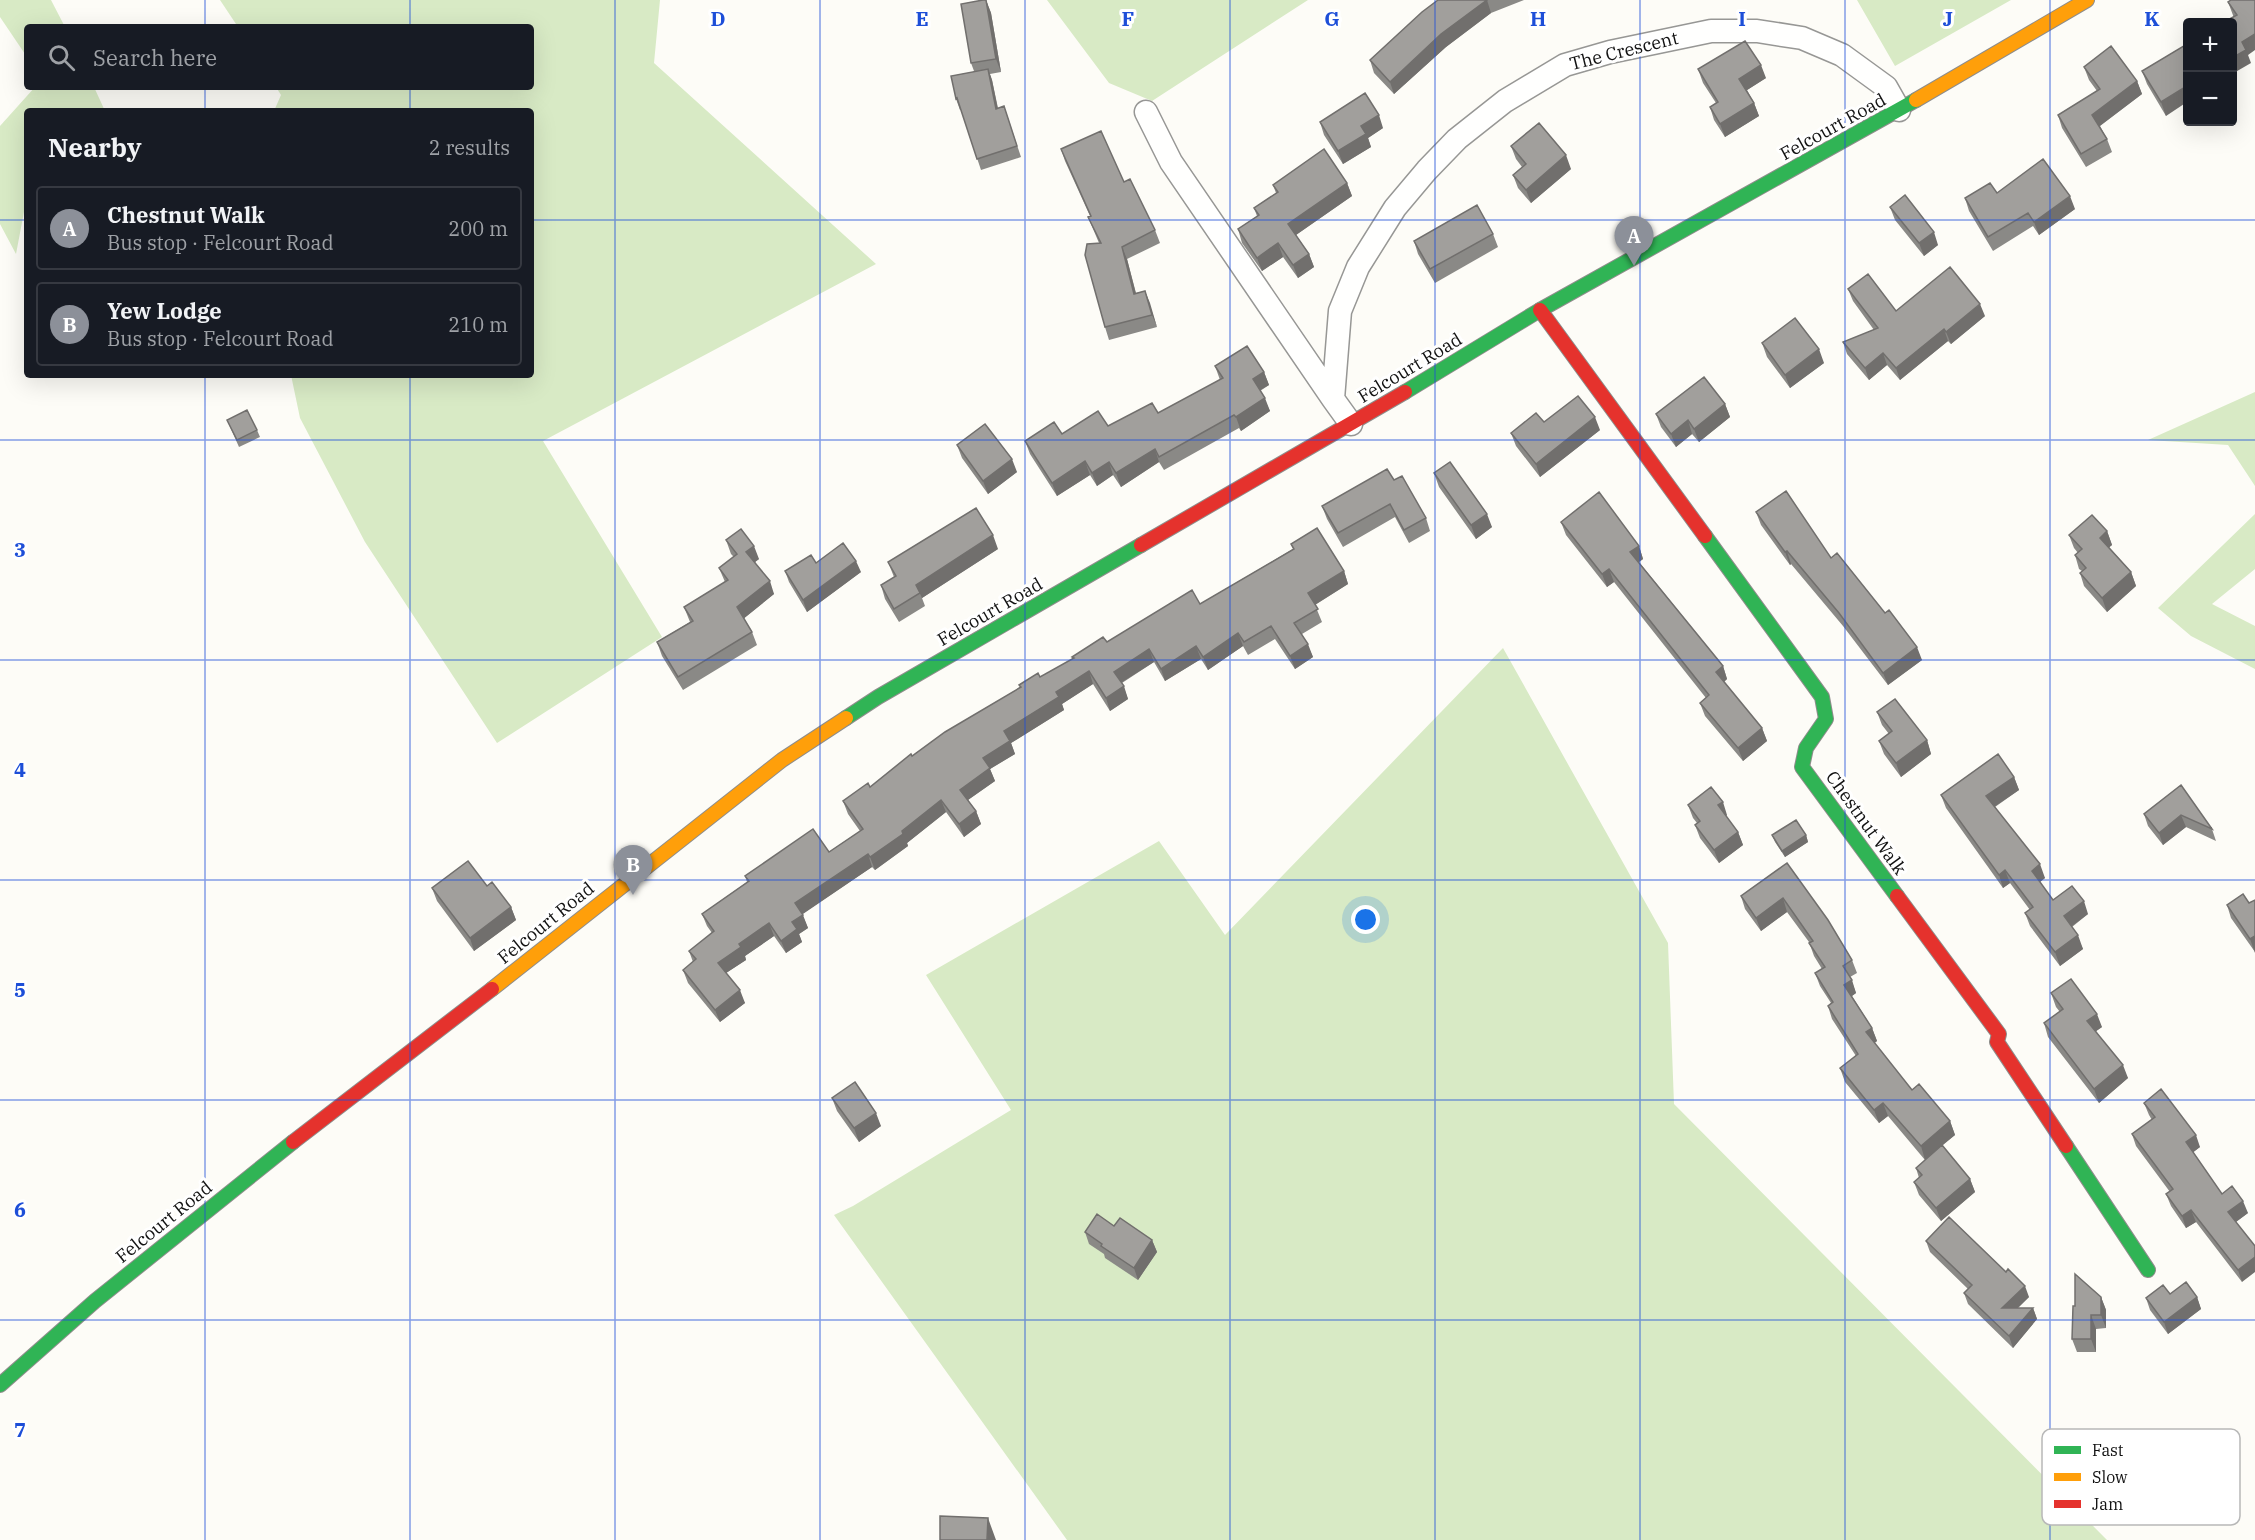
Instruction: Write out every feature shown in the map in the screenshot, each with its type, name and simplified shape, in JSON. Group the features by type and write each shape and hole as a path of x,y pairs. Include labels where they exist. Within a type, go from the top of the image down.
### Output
{"street":[{"name":"Felcourt Road","path":"0,1385 95,1301 265,1163 518,969 782,760 878,697 1351,424 1540,310 1899,111 2087,0"},
{"name":"The Crescent","path":"1333,399 1340,311 1358,267 1395,208 1457,139 1505,101 1565,65 1610,52 1711,31 1757,31 1802,38 1842,55 1886,87 1899,111"},
{"path":"1146,112 1171,162 1351,424"},
{"name":"Chestnut Walk","path":"1540,310 1822,697 1827,719 1806,748 1802,767 1999,1034 1997,1042 2148,1270"}],"green space":[{"path":"0,0 51,0 63,24 24,24 24,53 0,17"},
{"path":"220,0 660,0 654,63 876,264 543,441 662,637 497,743 365,542 300,418 292,378 534,378 534,108 275,108 281,95 278,90 534,90 534,24 236,24"},
{"path":"1047,0 1308,0 1152,101 1109,83"},
{"path":"1857,0 2011,0 1895,66"},
{"path":"32,90 95,90 104,108 24,108 24,212 16,254 0,224 0,126"},
{"path":"2255,392 2255,486 2228,445 2148,440"},
{"path":"2255,514 2255,569 2212,604 2255,626 2255,669 2191,636 2158,608"},
{"path":"1503,648 1668,943 1674,1104 2042,1475 2042,1525 2092,1525 2107,1540 1067,1540 834,1215 853,1206 1011,1110 926,975 1159,841 1225,935"}],"building":[{"path":"986,0 996,59 971,63 961,4"},
{"path":"1438,0 1487,0 1441,34 1390,82 1370,60"},
{"path":"2255,0 2255,34 2242,42 2246,50 2237,55 2237,18 2231,18 2237,15 2228,2"},
{"path":"1745,41 1761,65 1739,79 1754,103 1720,124 1710,107 1718,102 1698,69"},
{"path":"2111,46 2137,81 2092,115 2107,139 2081,154 2058,115 2100,89 2084,67"},
{"path":"2183,46 2183,88 2161,102 2142,71"},
{"path":"988,69 996,109 1004,106 1017,146 977,159 956,99 951,76"},
{"path":"1365,93 1379,115 1361,126 1366,134 1338,151 1320,122"},
{"path":"1539,123 1566,155 1526,190 1513,175 1526,164 1511,146"},
{"path":"1101,131 1124,182 1130,179 1155,230 1122,247 1134,294 1145,291 1152,315 1105,327 1085,255 1087,244 1101,243 1061,149"},
{"path":"1324,149 1347,183 1288,224 1309,254 1293,265 1278,243 1257,258 1238,229 1259,215 1254,208 1278,192 1273,185"},
{"path":"2043,159 2070,196 2034,222 2028,213 1988,237 1965,198 1990,183 1997,193"},
{"path":"1905,195 1934,232 1919,243 1890,207"},
{"path":"1477,205 1493,234 1430,269 1414,241"},
{"path":"1950,267 1980,304 1946,332 1944,329 1896,368 1883,353 1865,368 1843,342 1878,328 1848,289 1868,274 1896,311"},
{"path":"1795,318 1819,349 1785,375 1762,343"},
{"path":"1247,346 1264,372 1253,379 1265,398 1236,417 1234,415 1159,457 1155,449 1116,473 1109,462 1092,473 1085,461 1052,483 1025,441 1054,422 1062,434 1098,411 1108,426 1152,403 1158,413 1223,378 1215,366"},
{"path":"1704,377 1725,404 1694,429 1688,420 1671,434 1656,414"},
{"path":"1578,396 1595,417 1536,464 1511,433 1536,413 1544,422"},
{"path":"247,410 257,430 237,440 227,420"},
{"path":"985,424 1012,459 983,481 957,445"},
{"path":"1450,462 1487,514 1471,525 1434,473"},
{"path":"1387,469 1394,480 1402,476 1426,518 1404,530 1390,504 1338,533 1322,506"},
{"path":"1786,491 1831,558 1837,553 1885,613 1889,610 1917,647 1883,673 1839,613 1787,551 1785,552 1756,512"},
{"path":"1599,492 1639,546 1630,552 1723,666 1716,672 1762,728 1738,748 1700,703 1709,695 1609,569 1602,574 1561,522"},
{"path":"976,508 993,535 916,585 920,593 894,609 881,585 896,576 888,562"},
{"path":"2092,515 2107,531 2100,538 2131,572 2102,598 2080,573 2086,568 2075,555 2082,549 2069,535"},
{"path":"1317,528 1344,571 1308,593 1318,609 1294,623 1308,644 1290,656 1271,626 1244,642 1238,633 1203,657 1196,646 1161,669 1149,649 1114,672 1124,686 1106,698 1089,671 1056,692 1059,697 1004,731 1010,741 983,758 990,768 960,790 976,811 959,824 941,800 902,831 903,834 870,857 868,854 795,903 803,915 792,922 797,929 781,941 769,923 739,944 741,947 718,963 740,990 715,1010 683,970 696,959 689,951 714,931 702,914 749,881 745,876 813,829 829,852 863,829 843,801 868,783 870,787 911,754 912,756 945,732 1021,687 1019,685 1038,673 1040,677 1074,658 1072,657 1103,637 1107,642 1192,590 1200,604 1294,549 1291,544"},
{"path":"741,529 754,546 746,552 770,581 737,607 752,632 678,677 657,642 693,621 684,607 728,580 719,568 737,554 726,540"},
{"path":"843,543 856,561 803,600 785,571 811,555 816,563"},
{"path":"1895,699 1927,740 1896,763 1879,741 1892,731 1877,712"},
{"path":"1998,754 2014,777 1986,796 2040,864 2032,871 2053,900 2072,886 2084,901 2064,916 2078,935 2055,952 2025,913 2033,907 2005,870 1999,875 1941,795"},
{"path":"2181,785 2212,829 2181,815 2159,833 2144,814"},
{"path":"1711,787 1723,802 1718,805 1738,832 1714,850 1695,825 1700,821 1688,805"},
{"path":"1796,820 1806,835 1782,851 1772,835"},
{"path":"468,861 487,886 492,882 511,907 470,938 432,888"},
{"path":"1787,863 1828,920 1852,960 1843,966 1852,980 1844,985 1872,1028 1866,1032 1912,1090 1919,1084 1950,1121 1921,1146 1883,1103 1874,1110 1840,1068 1858,1054 1828,1006 1833,1002 1815,973 1825,967 1809,943 1813,941 1783,898 1756,918 1741,896"},
{"path":"2243,894 2249,903 2255,900 2255,936 2250,939 2227,905"},
{"path":"2071,979 2097,1014 2087,1021 2123,1065 2094,1089 2044,1023 2063,1009 2051,993"},
{"path":"855,1082 876,1113 854,1128 832,1098"},
{"path":"2161,1089 2196,1135 2186,1142 2222,1194 2232,1186 2243,1201 2228,1212 2255,1246 2255,1257 2238,1270 2191,1210 2182,1216 2166,1194 2173,1189 2132,1134 2155,1117 2144,1103"},
{"path":"1942,1145 1970,1179 1936,1208 1914,1182 1922,1175 1916,1168"},
{"path":"1097,1214 1114,1226 1120,1218 1152,1240 1134,1268 1101,1246 1102,1244 1085,1232"},
{"path":"1949,1217 2006,1272 2008,1269 2025,1286 2002,1308 2033,1308 2009,1336 1964,1293 1972,1285 1926,1241"},
{"path":"2075,1274 2101,1297 2101,1315 2091,1315 2091,1339 2072,1339"},
{"path":"2186,1282 2197,1297 2164,1322 2146,1298 2163,1285 2170,1294"},
{"path":"940,1516 988,1518 987,1540 940,1540"}],"traffic: fast":[{"path":"1405,392 1540,310 1916,100"},
{"path":"1705,536 1822,697 1826,719 1806,748 1802,767 1897,896"},
{"path":"846,718 878,697 1141,545"},
{"path":"0,1385 95,1301 293,1142"},
{"path":"2066,1146 2148,1270"}],"traffic: slow":[{"path":"1916,100 2087,0"},
{"path":"492,989 782,760 846,718"}],"traffic: jam":[{"path":"1540,310 1705,536"},
{"path":"1141,545 1405,392"},
{"path":"1897,896 1999,1034 1997,1042 2066,1146"},
{"path":"293,1142 492,989"}],"place":[{"name":"Chestnut Walk","path":"1634,266"},
{"name":"Yew Lodge","path":"633,895"}]}
